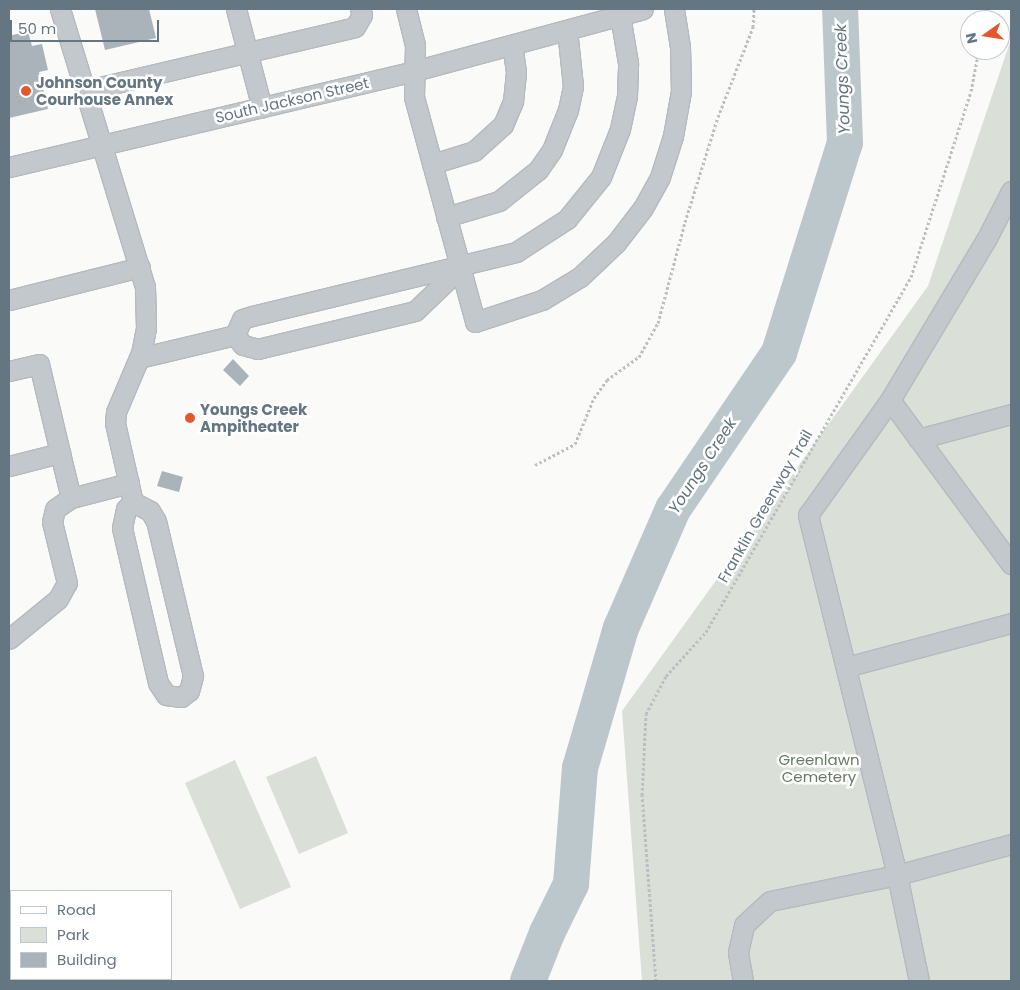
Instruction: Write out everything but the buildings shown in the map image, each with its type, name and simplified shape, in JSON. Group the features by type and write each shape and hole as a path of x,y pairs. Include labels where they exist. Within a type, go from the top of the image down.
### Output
{"street":[{"path":"60,9 87,90 141,269 146,305 139,358 116,412 115,424 133,502"},
{"path":"236,9 262,108"},
{"path":"87,90 355,27 362,15 360,9"},
{"path":"406,9 415,46 414,97 475,322 542,300 580,277 616,243 643,208 660,177 673,136 681,90 680,48 674,9"},
{"name":"South Jackson Street","path":"9,167 414,71 570,30 620,12 643,9"},
{"path":"235,335 242,319 252,316 460,268 516,252 544,237 567,219 601,177 620,129 627,96 628,63 620,12"},
{"path":"446,217 499,201 538,170 552,150 568,110 572,86 570,30"},
{"path":"432,164 474,151 491,139 503,125 513,101 516,72 512,45"},
{"path":"919,981 897,874 808,516 890,400 987,238 1011,191"},
{"path":"235,335 243,345 258,349 415,311 460,268"},
{"path":"9,300 141,269"},
{"path":"139,358 235,335"},
{"path":"9,371 39,364 71,498"},
{"path":"890,400 1011,564"},
{"path":"918,439 1011,414"},
{"path":"9,466 60,453"},
{"path":"9,639 58,599 67,583 52,516 55,509 71,498 129,483"},
{"path":"133,502 150,511 156,521 193,676 189,691 181,696 166,695 161,690 156,673 122,528 126,509 133,502"},
{"path":"846,667 1011,623"},
{"path":"743,981 738,952 744,925 770,901 897,874 1011,845"}],"path":[{"path":"535,465 575,444 594,398 607,380 639,357 658,323 685,222 718,117 753,27 754,9"},
{"name":"Franklin Greenway Trail","path":"656,981 642,795 642,735 646,714 666,676 706,632 911,277 971,92 977,60"}],"green space":[{"name":"Greenlawn Cemetery","path":"1011,39 1011,981 642,981 622,711 928,286 1004,60 1010,60"},
{"path":"316,756 348,833 299,854 266,777"},
{"path":"235,760 291,887 240,909 185,783"}],"waterway":[{"name":"Youngs Creek","path":"528,981 547,933 571,884 580,768 621,628 673,509 779,353 845,143 840,9"}],"place":[{"name":"Johnson County Courhouse Annex","path":"26,91"},
{"name":"Youngs Creek Ampitheater","path":"190,418"}]}
